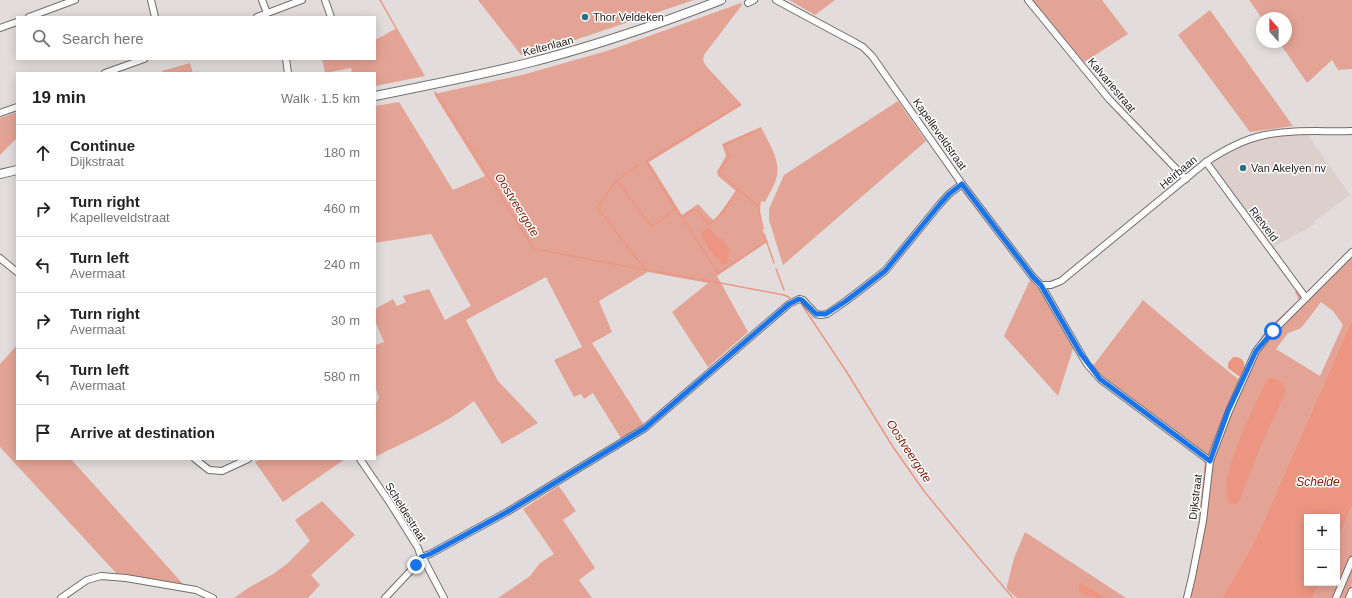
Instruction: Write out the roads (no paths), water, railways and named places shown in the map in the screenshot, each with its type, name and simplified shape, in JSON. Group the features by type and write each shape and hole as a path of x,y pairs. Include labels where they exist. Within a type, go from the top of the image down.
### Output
{"main road":[{"name":"Keltenlaan","path":"376,96 482,74 584,47 631,33 721,0"},
{"path":"0,174 16,170"}],"street":[{"path":"32,16 75,0"},
{"path":"151,0 154,16"},
{"path":"262,0 270,14 302,0"},
{"path":"325,0 331,16"},
{"path":"748,3 754,0"},
{"name":"Kapelleveldstraat","path":"776,0 863,47 872,56 962,184 1033,277 1041,285 1081,354 1100,379 1210,461"},
{"name":"Kalvariestraat","path":"1028,0 1109,99 1186,179"},
{"path":"0,28 16,22"},
{"path":"108,72 141,60"},
{"path":"286,60 288,72"},
{"path":"0,114 16,108"},
{"name":"Heirbaan","path":"1041,285 1051,285 1061,282 1206,162 1219,153 1264,135 1289,132 1352,132"},
{"name":"Rietveld","path":"1206,162 1306,298"},
{"path":"385,598 416,565 421,557 430,554 507,512 645,428 789,304 799,299 802,300 816,314 826,314 846,301 885,271 940,204 949,194 962,184"},
{"name":"Dijkstraat","path":"1187,598 1203,521 1210,461 1228,411 1256,351 1268,336 1352,252"},
{"path":"0,258 16,271"},
{"path":"196,460 209,470 222,471 246,460"},
{"name":"Scheldestraat","path":"361,460 418,548 421,557 444,598"},
{"path":"1336,598 1352,560"},
{"path":"61,598 87,580 101,576 126,578 196,590 213,598"},
{"path":"1349,598 1352,591"}],"water":[{"path":"708,228 711,229 718,238 722,239 730,249 727,257 729,258 728,263 722,266 701,236 703,230"},
{"name":"Schelde","path":"1352,319 1352,506 1340,535 1340,514 1304,514 1304,586 1318,586 1313,598 1222,598 1256,538"},
{"path":"1233,357 1238,357 1243,361 1244,367 1240,377 1228,368 1228,363"},
{"path":"1271,378 1282,382 1285,393 1260,448 1240,500 1236,504 1230,504 1226,494 1227,480 1238,443 1267,380"},
{"path":"1081,583 1106,598 1094,598 1086,595 1079,590 1079,584"}],"waterway":[{"name":"Oostveergote","path":"380,0 396,28"},
{"name":"Oostveergote","path":"435,92 534,249 696,279"},
{"path":"681,217 646,161 740,104"},
{"path":"760,129 724,145 730,156 718,172 758,206 763,229"},
{"path":"640,164 617,180 652,227 676,208"},
{"path":"617,180 597,207 645,269"},
{"path":"738,189 723,212 710,224 708,224 697,210 693,210 682,217 718,273 767,241"},
{"path":"764,234 774,263"},
{"path":"776,269 784,290"},
{"name":"Oostveergote","path":"699,279 784,295 790,298"},
{"name":"Oostveergote","path":"802,305 846,371 893,447 924,491 1013,598"}],"place":[{"name":"Thor Veldeken","path":"585,17"},
{"name":"Van Akelyen nv","path":"1243,168"}]}
